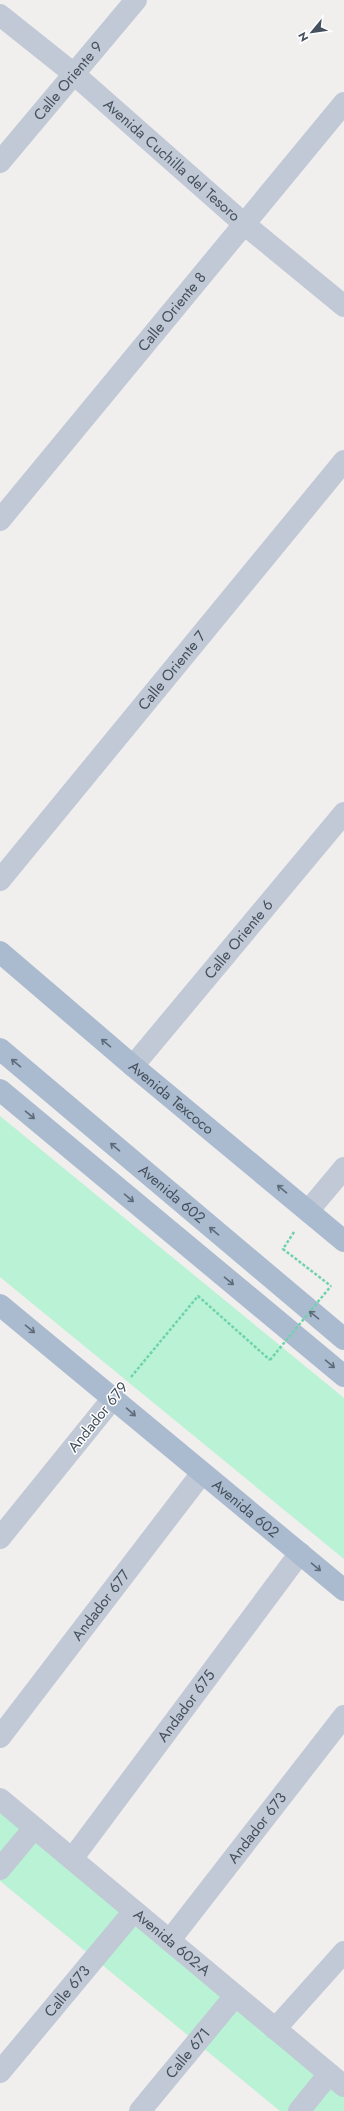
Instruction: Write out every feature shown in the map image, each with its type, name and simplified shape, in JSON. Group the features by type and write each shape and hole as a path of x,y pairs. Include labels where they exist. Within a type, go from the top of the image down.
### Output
{"main road":[{"name":"Avenida Texcoco","path":"0,952 133,1066 344,1241"},
{"name":"Avenida 602","path":"0,1049 344,1340"},
{"name":"Avenida 602","path":"0,1090 344,1376"},
{"name":"Avenida 602","path":"0,1305 114,1397 202,1473 344,1590"}],"street":[{"name":"Calle Oriente 9","path":"0,162 136,0"},
{"name":"Avenida Cuchilla del Tesoro","path":"0,15 74,74 244,223 344,306"},
{"name":"Calle Oriente 8","path":"0,520 344,103"},
{"name":"Calle Oriente 7","path":"0,880 344,461"},
{"name":"Calle Oriente 6","path":"133,1066 344,813"},
{"path":"308,1211 344,1168"},
{"name":"Andador 679","path":"0,1538 114,1397"},
{"name":"Andador 677","path":"0,1737 202,1473"},
{"name":"Andador 675","path":"72,1859 300,1553"},
{"name":"Andador 673","path":"170,1940 344,1716"},
{"name":"Avenida 602-A","path":"0,1799 336,2080"},
{"path":"0,1869 34,1828"},
{"name":"Calle 673","path":"0,2072 134,1911"},
{"path":"276,2029 344,1952"},
{"name":"Calle 671","path":"140,2111 236,1996"},
{"path":"299,2111 336,2080"}],"path":[{"name":"Andador 679","path":"114,1397 198,1296 270,1360 331,1286 283,1249"}],"green space":[{"path":"0,1116 344,1398 344,1559 0,1277"},
{"path":"0,1807 344,2089 344,2111 280,2111 0,1881"}]}
